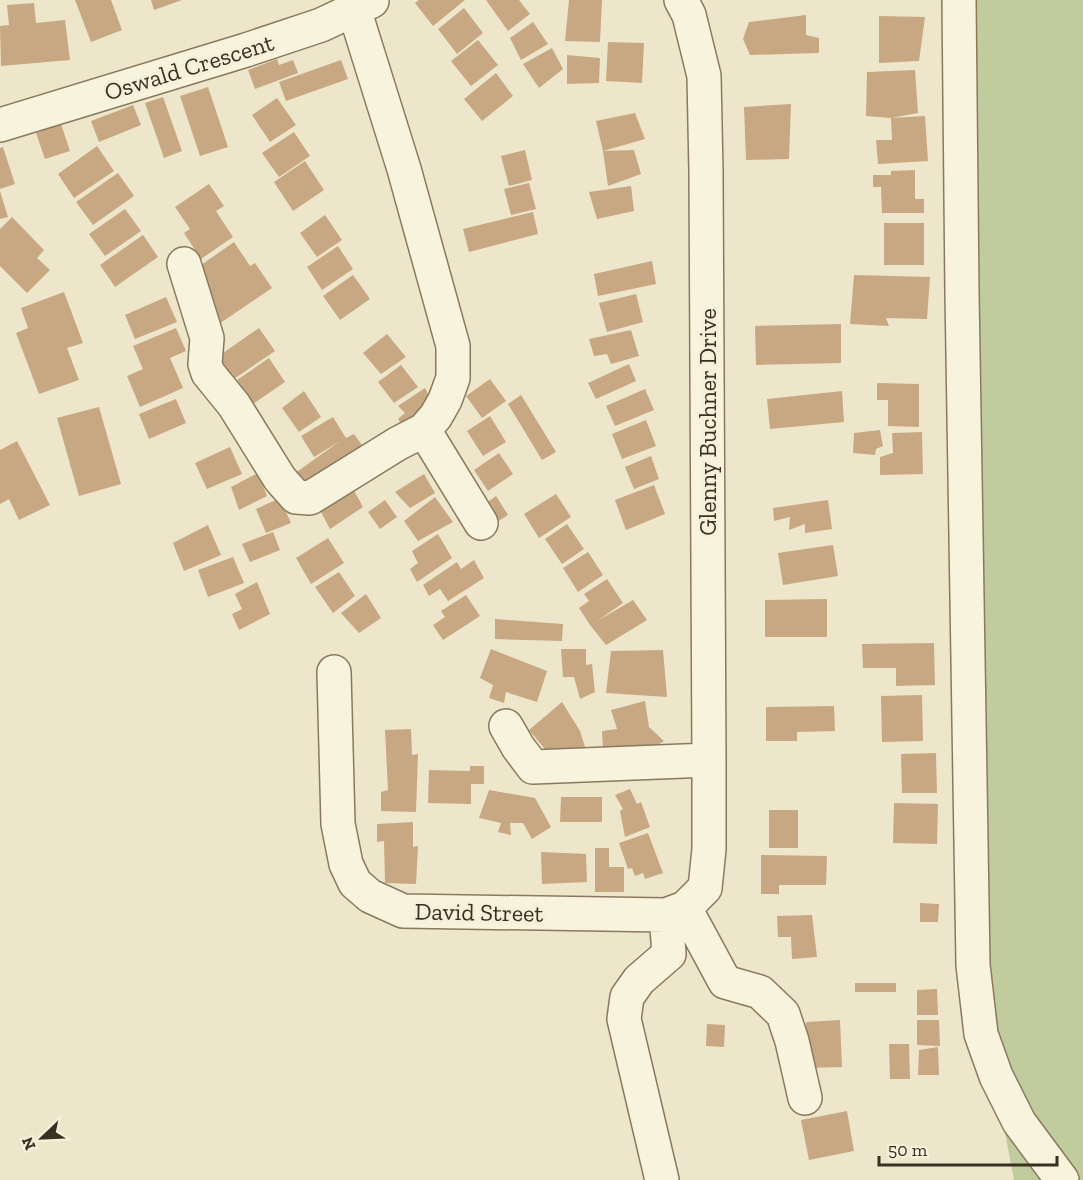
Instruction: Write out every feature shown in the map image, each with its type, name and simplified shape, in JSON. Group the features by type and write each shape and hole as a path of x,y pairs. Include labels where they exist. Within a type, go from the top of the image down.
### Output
{"street":[{"name":"Glenny Buchner Drive","path":"676,912 705,888 709,849 704,76 689,15 681,0"},
{"path":"959,0 973,965 981,1034 996,1076 1019,1122 1062,1180"},
{"path":"184,264 207,338 205,364 208,373 234,405 280,479 296,497 310,498 397,444 424,430 436,416 453,378 453,346 404,169 364,5"},
{"name":"Oswald Crescent","path":"0,125 246,50 321,25 364,5"},
{"path":"424,430 480,523"},
{"name":"David Street","path":"334,672 338,824 346,864 355,883 370,896 403,911 676,912"},
{"path":"506,726 533,767 709,760"},
{"path":"676,912 724,982 760,992 783,1014 792,1041 805,1098"},
{"path":"662,1180 624,1019 627,997 639,980 669,954 676,912"}],"green space":[{"path":"959,0 1083,0 1083,1180 1014,1180 973,965"}],"building":[{"path":"75,0 111,0 122,30 91,42"},
{"path":"151,0 182,0 154,10"},
{"path":"419,0 465,0 433,26 415,3"},
{"path":"486,0 519,0 530,14 508,31"},
{"path":"569,0 602,0 600,42 565,41"},
{"path":"34,3 36,23 65,20 70,60 1,66 0,26 9,25 7,5"},
{"path":"464,8 483,33 457,54 438,29"},
{"path":"806,15 806,35 819,38 819,53 750,55 743,39 749,22"},
{"path":"879,16 925,17 919,61 879,63"},
{"path":"533,22 548,44 521,60 510,38"},
{"path":"478,40 498,65 471,86 451,61"},
{"path":"608,42 644,43 642,83 606,81"},
{"path":"552,48 563,69 539,88 523,64"},
{"path":"567,55 600,58 599,83 567,84"},
{"path":"277,59 279,65 293,60 298,73 255,89 248,70"},
{"path":"341,60 348,79 286,101 279,82"},
{"path":"915,70 918,113 891,118 866,116 867,72"},
{"path":"496,73 513,96 482,121 464,99"},
{"path":"208,87 228,147 200,156 180,96"},
{"path":"163,97 182,151 164,158 145,103"},
{"path":"277,98 296,125 270,142 252,115"},
{"path":"791,104 789,159 746,160 744,107"},
{"path":"133,105 141,125 99,142 91,121"},
{"path":"635,113 645,139 603,151 596,121"},
{"path":"925,116 928,161 878,164 876,140 892,140 891,118"},
{"path":"61,124 70,151 45,159 36,133"},
{"path":"294,132 310,156 279,177 262,153"},
{"path":"97,146 114,171 74,198 58,174"},
{"path":"3,147 15,184 0,189 0,148"},
{"path":"525,150 532,180 509,186 501,156"},
{"path":"634,150 641,174 608,186 603,151"},
{"path":"305,161 324,190 293,211 274,182"},
{"path":"915,170 915,199 924,199 924,213 882,213 881,187 873,187 873,175 891,175 891,171"},
{"path":"118,173 134,196 93,225 76,202"},
{"path":"529,183 536,209 511,215 504,189"},
{"path":"209,184 224,206 216,211 233,237 201,259 184,233 190,229 175,207"},
{"path":"631,186 634,211 597,219 589,192"},
{"path":"0,191 8,217 0,219"},
{"path":"125,209 141,231 105,256 89,234"},
{"path":"533,212 538,234 469,252 463,229"},
{"path":"325,215 342,240 317,257 300,233"},
{"path":"12,217 44,250 37,258 50,270 27,293 0,266 0,229"},
{"path":"884,223 924,223 924,265 884,265"},
{"path":"143,235 158,257 115,287 100,265"},
{"path":"234,242 250,266 255,263 272,288 219,324 203,299 211,293 194,270"},
{"path":"338,246 353,269 322,290 307,267"},
{"path":"652,261 656,284 598,296 594,274"},
{"path":"353,275 370,299 340,320 323,296"},
{"path":"854,275 930,277 927,319 886,318 889,326 850,324"},
{"path":"64,292 83,343 67,348 79,380 39,394 16,333 28,328 21,308"},
{"path":"636,294 643,322 607,332 599,303"},
{"path":"166,297 177,322 135,339 125,315"},
{"path":"841,324 841,363 756,365 755,326"},
{"path":"176,328 186,351 170,358 183,388 140,407 127,376 143,369 133,346"},
{"path":"259,328 275,351 225,385 210,362"},
{"path":"631,330 639,356 611,364 607,354 594,356 589,339"},
{"path":"387,334 406,357 381,374 363,353"},
{"path":"269,358 285,382 253,404 237,380"},
{"path":"629,364 636,381 596,399 588,383"},
{"path":"401,365 418,387 394,403 378,382"},
{"path":"490,379 506,401 482,418 466,396"},
{"path":"877,383 919,384 919,427 888,426 888,400 877,400"},
{"path":"425,388 437,410 407,432 398,419 405,413 398,406"},
{"path":"645,389 654,410 615,426 606,406"},
{"path":"304,391 321,417 299,432 282,408"},
{"path":"842,391 844,422 770,429 767,399"},
{"path":"521,395 556,452 542,460 508,404"},
{"path":"176,399 186,423 149,439 139,414"},
{"path":"99,407 121,484 79,496 57,418"},
{"path":"490,416 506,442 483,456 467,431"},
{"path":"333,417 346,438 354,434 367,452 303,494 291,476 340,441 314,457 301,436"},
{"path":"646,420 656,446 622,459 612,434"},
{"path":"880,430 883,446 876,449 875,455 853,453 854,433"},
{"path":"922,432 923,474 880,475 880,457 893,453 892,433"},
{"path":"17,441 50,505 19,520 9,499 0,504 0,450"},
{"path":"230,447 242,474 207,489 195,463"},
{"path":"499,453 513,474 488,491 474,470"},
{"path":"651,456 659,479 634,489 625,467"},
{"path":"258,473 267,496 239,510 231,487"},
{"path":"424,474 435,493 410,508 395,492"},
{"path":"654,485 665,514 626,530 615,500"},
{"path":"352,487 363,507 330,529 320,510"},
{"path":"556,494 571,517 539,538 524,514"},
{"path":"496,496 508,515 494,524 482,506"},
{"path":"435,497 453,522 418,541 404,521"},
{"path":"280,498 291,523 266,533 256,509"},
{"path":"385,500 397,517 380,529 368,512"},
{"path":"828,500 832,529 805,533 805,524 789,530 790,517 774,521 773,508"},
{"path":"567,524 584,549 562,564 545,539"},
{"path":"208,525 221,555 184,571 173,543"},
{"path":"273,532 280,550 250,562 242,544"},
{"path":"438,534 452,558 417,582 410,569 418,563 412,551"},
{"path":"328,538 344,563 311,584 296,558"},
{"path":"833,545 838,576 783,585 778,553"},
{"path":"588,552 603,575 578,592 563,568"},
{"path":"233,557 244,583 208,597 198,570"},
{"path":"474,560 484,578 448,601 440,589 429,596 423,585 457,562 461,569"},
{"path":"339,572 355,596 333,613 315,587"},
{"path":"607,579 623,603 597,621 633,600 647,620 606,645 579,608 589,601 584,594"},
{"path":"257,582 270,614 239,630 232,614 242,609 235,594"},
{"path":"366,594 381,618 359,633 341,613"},
{"path":"466,595 480,616 443,640 433,625 445,617 441,611"},
{"path":"827,599 827,637 765,637 765,600"},
{"path":"495,619 563,624 562,641 495,639"},
{"path":"934,643 935,685 896,686 896,668 863,668 862,644"},
{"path":"491,649 547,671 537,702 506,692 504,703 489,698 493,685 480,678"},
{"path":"561,649 586,649 586,665 592,664 595,692 580,699 574,677 563,677"},
{"path":"663,650 667,697 606,693 611,651"},
{"path":"922,695 923,741 882,742 881,696"},
{"path":"645,701 649,727 664,741 646,753 603,752 602,731 617,729 611,710"},
{"path":"562,702 580,731 585,747 565,758 554,760 529,730"},
{"path":"834,706 835,731 797,732 797,741 766,741 766,707"},
{"path":"411,729 412,755 418,754 416,812 381,811 381,792 388,790 385,730"},
{"path":"936,753 937,793 902,793 901,754"},
{"path":"470,766 484,766 484,784 471,784 471,804 428,803 429,770 470,771"},
{"path":"630,789 637,804 641,802 650,827 625,837 620,811 623,809 615,795"},
{"path":"489,790 535,798 551,827 532,839 523,823 510,823 511,835 498,832 501,823 479,818"},
{"path":"561,797 602,797 602,822 560,822"},
{"path":"894,803 938,804 937,844 893,843"},
{"path":"769,810 798,810 798,848 769,848"},
{"path":"413,822 413,847 418,846 416,884 385,883 384,841 377,842 377,824"},
{"path":"648,833 663,873 645,879 643,873 635,876 632,868 628,869 619,843"},
{"path":"595,848 609,848 609,867 624,867 624,892 595,892"},
{"path":"541,852 586,854 587,882 542,884"},
{"path":"761,855 827,856 826,885 779,885 779,894 761,894"},
{"path":"920,903 939,904 938,922 920,922"},
{"path":"812,915 817,957 792,959 791,937 778,937 777,916"},
{"path":"855,983 896,983 896,992 855,992"},
{"path":"937,989 938,1015 917,1015 917,990"},
{"path":"840,1020 842,1067 808,1068 806,1022"},
{"path":"917,1020 939,1020 940,1046 917,1045"},
{"path":"707,1024 725,1025 724,1047 706,1046"},
{"path":"889,1044 909,1044 910,1079 890,1079"},
{"path":"938,1047 939,1075 918,1075 919,1050"},
{"path":"847,1111 854,1151 809,1160 801,1120"}]}
